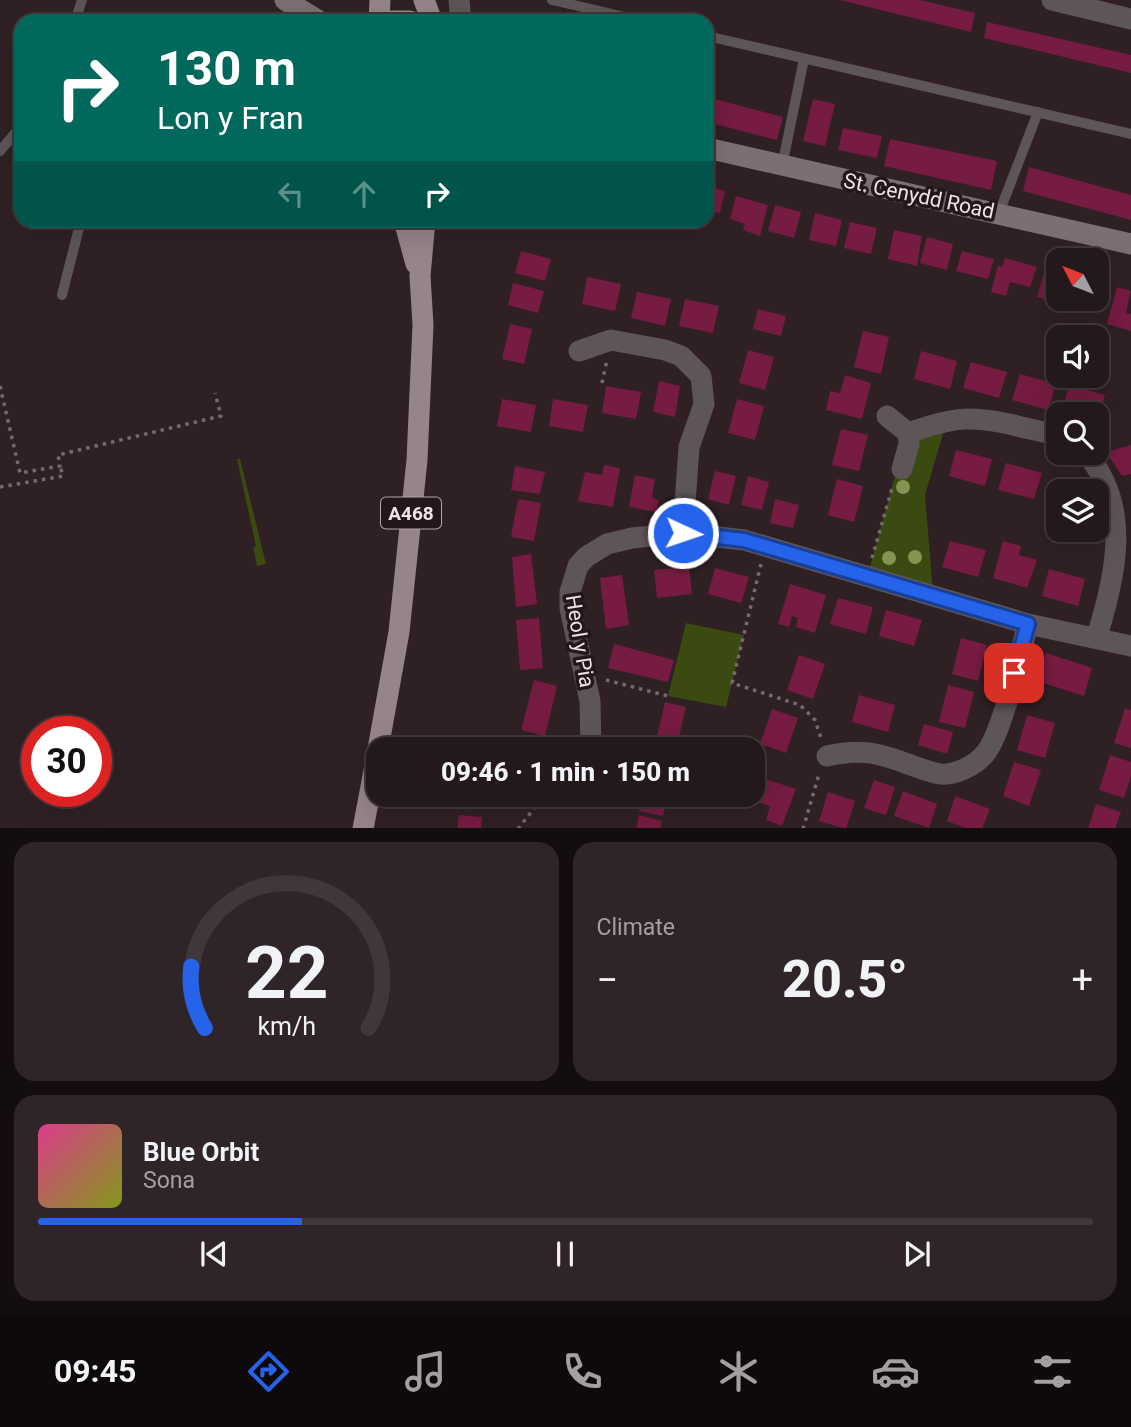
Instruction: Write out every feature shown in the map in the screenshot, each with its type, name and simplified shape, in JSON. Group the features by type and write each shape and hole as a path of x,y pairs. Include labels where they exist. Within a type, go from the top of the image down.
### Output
{"main road":[{"path":"285,0 308,14"},
{"name":"St. Cenydd Road","path":"714,150 1131,244"},
{"name":"A468","path":"406,228 420,276"},
{"name":"A468","path":"380,737 399,632 417,460 424,326 420,276 424,228"},
{"name":"A468","path":"363,828 367,807"}],"street":[{"path":"1052,0 1079,3 1131,19"},
{"path":"579,351 611,340 665,350 681,356 701,376 704,404 689,447 683,533"},
{"path":"887,416 908,433 909,443 902,469"},
{"path":"908,433 947,419 969,417 986,418 1046,434"},
{"path":"1097,636 1123,550 1125,504 1098,465"},
{"name":"Heol y Pia","path":"591,737 590,701 570,608 570,592 578,566 597,548 632,538 683,533 711,534 766,545 1028,624 1097,636 1131,646"},
{"path":"827,756 856,749 889,756 939,774 968,767 987,751 1028,624"}],"lane":[{"path":"552,0 612,14"},
{"path":"714,38 1131,134"},
{"path":"782,167 804,59"},
{"path":"999,213 1038,112"},
{"path":"0,151 14,134"},
{"path":"62,295 79,228"}],"path":[{"path":"0,386 20,473 60,466"},
{"path":"0,487 62,476 58,455 220,416 215,393"},
{"path":"868,574 895,476 902,469"},
{"path":"766,545 732,683 809,711 827,756 815,783 803,828"},
{"path":"585,674 668,696"},
{"path":"518,828 535,807"}],"green space":[{"path":"947,420 925,495 933,594 868,574 895,476 909,444"},
{"path":"237,459 240,459 266,564 257,566 253,547 256,546"},
{"path":"686,623 744,635 726,707 668,696"}],"building":[{"path":"840,0 920,0 975,13 971,32"},
{"path":"987,22 1131,55 1131,73 984,38"},
{"path":"714,99 783,117 777,140 714,124"},
{"path":"813,99 835,104 825,146 803,141"},
{"path":"843,128 882,136 877,158 838,150"},
{"path":"890,139 997,161 991,190 884,166"},
{"path":"1029,167 1131,195 1131,220 1023,191"},
{"path":"714,188 725,191 720,213 714,212"},
{"path":"736,196 768,205 760,236 743,230 745,224 730,219"},
{"path":"775,205 801,212 794,238 768,231"},
{"path":"815,213 842,220 836,246 809,240"},
{"path":"850,222 877,228 871,254 844,248"},
{"path":"894,230 922,236 917,266 888,259"},
{"path":"927,237 953,244 947,270 920,263"},
{"path":"521,251 551,259 545,281 515,273"},
{"path":"962,251 994,259 988,279 956,271"},
{"path":"1005,258 1037,267 1030,287 1010,282 1006,296 991,292 998,265 1002,267"},
{"path":"1045,269 1046,269 1046,299 1037,297"},
{"path":"587,277 621,284 615,311 582,304"},
{"path":"513,283 544,291 538,313 508,305"},
{"path":"1117,287 1131,291 1126,313 1131,314 1131,331 1107,324"},
{"path":"637,292 671,299 665,326 631,318"},
{"path":"685,299 719,306 713,333 679,326"},
{"path":"758,309 786,316 781,336 753,329"},
{"path":"510,324 532,329 524,364 502,359"},
{"path":"863,331 889,337 881,374 854,367"},
{"path":"748,350 774,357 765,390 739,383"},
{"path":"921,351 957,361 950,389 914,379"},
{"path":"971,362 1007,372 999,398 963,388"},
{"path":"1020,374 1046,381 1046,388 1055,388 1050,402 1046,402 1046,409 1012,400"},
{"path":"845,375 871,383 862,419 826,410 830,391 840,393"},
{"path":"659,381 680,386 675,417 653,412"},
{"path":"606,386 641,392 636,419 602,413"},
{"path":"1068,388 1080,388 1105,395 1103,402 1065,402"},
{"path":"502,399 536,405 531,432 497,426"},
{"path":"553,399 588,405 583,432 549,426"},
{"path":"737,399 764,406 755,440 728,433"},
{"path":"841,429 868,435 859,471 832,465"},
{"path":"1131,445 1131,474 1122,476 1109,456 1109,451"},
{"path":"956,450 992,459 985,486 949,476"},
{"path":"1006,463 1042,473 1034,499 998,490"},
{"path":"604,465 620,468 613,507 578,501 585,472 602,475"},
{"path":"515,466 545,472 540,494 511,490"},
{"path":"715,471 736,476 729,505 708,499"},
{"path":"635,475 655,479 652,498 659,500 656,512 629,507"},
{"path":"748,476 769,482 762,510 741,505"},
{"path":"837,479 863,486 854,522 828,515"},
{"path":"518,499 541,503 534,541 511,537"},
{"path":"775,499 799,505 793,528 770,523"},
{"path":"950,541 986,550 978,577 942,567"},
{"path":"1003,541 1021,546 1019,555 1037,560 1027,588 993,578"},
{"path":"531,554 537,604 516,607 512,557"},
{"path":"689,567 692,594 657,598 654,570"},
{"path":"715,568 749,577 741,603 708,594"},
{"path":"1049,569 1085,579 1078,606 1042,596"},
{"path":"622,575 629,625 606,629 600,578"},
{"path":"790,584 826,595 815,633 796,627 798,618 792,616 789,627 778,624"},
{"path":"838,598 873,607 866,634 830,624"},
{"path":"886,610 922,620 914,646 879,636"},
{"path":"539,618 543,668 520,670 516,620"},
{"path":"961,638 987,645 978,681 952,674"},
{"path":"614,644 674,660 668,682 608,668"},
{"path":"1046,653 1092,668 1084,696 1037,681"},
{"path":"799,655 825,664 813,699 787,690"},
{"path":"534,680 557,686 545,736 521,730"},
{"path":"948,685 974,692 965,728 939,722"},
{"path":"859,695 895,705 888,732 852,722"},
{"path":"665,702 686,707 679,737 657,737"},
{"path":"1125,708 1131,710 1131,748 1114,743"},
{"path":"772,709 798,718 786,753 765,746 765,737 762,737"},
{"path":"1027,715 1055,723 1045,758 1017,750"},
{"path":"924,724 953,732 947,754 918,745"},
{"path":"1110,755 1131,762 1131,776 1124,798 1099,790"},
{"path":"1014,762 1041,770 1029,806 1003,796"},
{"path":"765,779 796,789 782,826 766,820 770,806 765,805"},
{"path":"874,780 895,787 886,815 864,808"},
{"path":"903,791 937,804 929,828 894,816"},
{"path":"828,792 855,801 846,828 819,821"},
{"path":"955,796 990,809 982,828 965,828 947,821"},
{"path":"1096,804 1121,812 1115,828 1088,828"},
{"path":"640,807 665,807 663,816 639,811"},
{"path":"459,815 482,817 481,828 457,828"},
{"path":"639,815 662,821 660,828 636,828"}],"route":[{"path":"683,533 711,534 744,540 868,574 1028,624 1014,673"}]}
